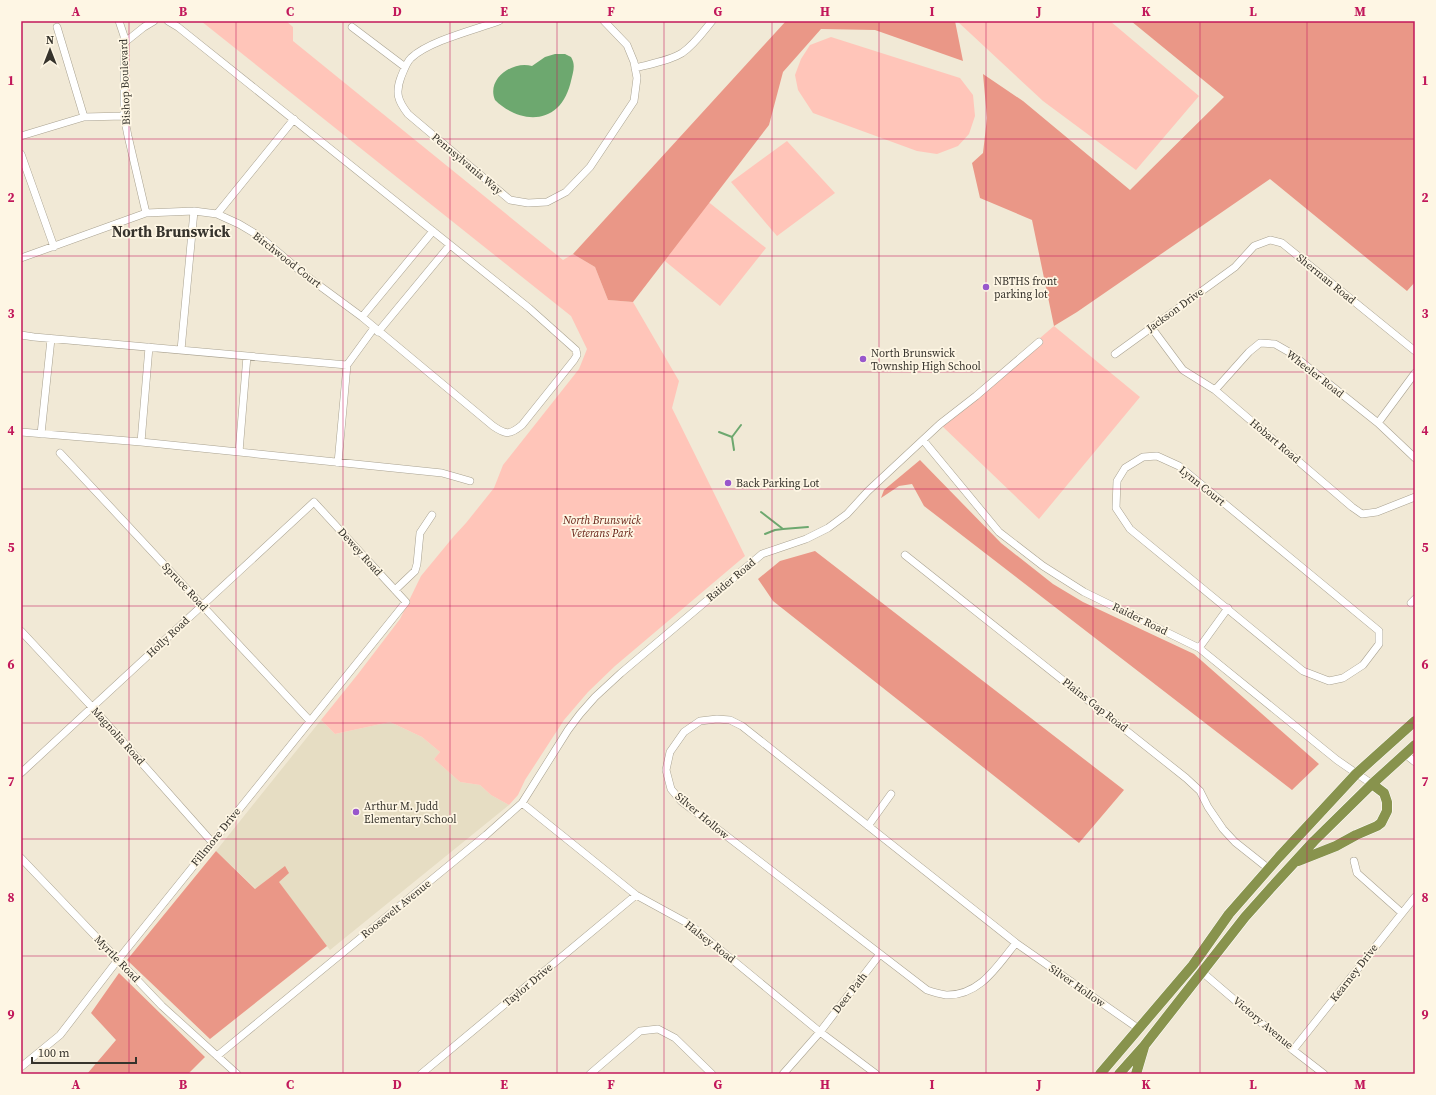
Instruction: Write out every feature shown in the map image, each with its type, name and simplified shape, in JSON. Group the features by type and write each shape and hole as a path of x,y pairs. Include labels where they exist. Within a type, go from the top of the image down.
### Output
{"highway":[{"path":"1100,1074 1193,965 1229,914 1269,869 1356,774 1415,721"},
{"path":"1119,1074 1144,1046 1245,917 1294,862 1372,784 1415,746"},
{"path":"1294,862 1336,846 1377,826 1380,823 1387,811 1387,802 1384,793 1372,784"},
{"path":"1193,965 1202,972"},
{"path":"1136,1074 1144,1046"}],"street":[{"name":"Bishop Boulevard","path":"119,21 124,36 124,116 146,213"},
{"path":"124,44 144,27 154,21"},
{"path":"168,21 178,27 294,119 450,245 347,364 338,463"},
{"name":"Pennsylvania Way","path":"499,21 424,48 412,57 405,67 399,84 398,91 400,104 408,114 510,200 528,203 547,202 566,192 590,167 634,101 637,78 627,45 604,21"},
{"path":"635,68 681,54 712,21"},
{"path":"57,27 84,117"},
{"path":"352,27 405,67"},
{"path":"21,136 84,117 124,116"},
{"path":"217,214 294,119"},
{"path":"21,154 54,247"},
{"path":"182,350 194,211"},
{"name":"Birchwood Court","path":"21,258 146,213 194,211 217,214 239,224 259,236 305,275 362,317 493,426 503,433 514,432 522,425 570,366 577,355 576,350 529,308 450,245"},
{"path":"362,317 433,231"},
{"name":"Sherman Road","path":"1235,267 1254,246 1270,240 1282,243 1415,351"},
{"name":"Jackson Drive","path":"1115,354 1235,267"},
{"name":"Hobart Road","path":"1151,327 1183,370 1215,390 1362,514 1377,512 1415,497"},
{"path":"21,335 51,339 347,364"},
{"path":"41,434 51,339"},
{"name":"Raider Road","path":"558,746 580,714 595,697 750,563 762,554 806,539 828,528 846,514 868,491 940,424 976,396 1039,342"},
{"name":"Wheeler Road","path":"1215,390 1249,352 1260,343 1275,344 1289,352 1378,423 1415,458"},
{"path":"141,442 149,347"},
{"path":"239,452 247,356"},
{"path":"1378,423 1415,373"},
{"path":"21,432 141,442 338,463 442,472 470,481"},
{"name":"Raider Road","path":"922,440 999,532 1042,566 1084,592 1199,648 1337,760 1372,784"},
{"name":"Spruce Road","path":"60,453 310,721"},
{"name":"Lynn Court","path":"1143,456 1157,456 1178,466 1378,631 1378,644 1362,665 1343,678 1329,681 1303,671 1228,608 1130,529 1116,508 1117,481 1126,468 1143,456"},
{"name":"Holly Road","path":"21,773 314,502"},
{"name":"Dewey Road","path":"314,502 406,602"},
{"path":"395,590 415,571 420,533 432,515"},
{"name":"Plains Gap Road","path":"905,555 1186,778 1200,791 1208,807 1223,829 1235,842 1269,869"},
{"name":"Fillmore Drive","path":"21,1067 60,1035 212,842 406,602"},
{"path":"1199,648 1228,608"},
{"name":"Magnolia Road","path":"21,631 92,707 212,842"},
{"name":"Silver Hollow","path":"1016,942 990,976 976,987 958,994 945,995 928,990 681,801 671,790 666,770 670,752 684,732 700,721 717,719 730,720 742,726 1016,942 1139,1030"},
{"name":"Roosevelt Avenue","path":"217,1056 486,835 522,803 558,746"},
{"path":"1405,754 1415,762"},
{"path":"868,826 891,794"},
{"name":"Halsey Road","path":"522,803 636,895 689,924 820,1032 876,1074"},
{"name":"Myrtle Road","path":"21,858 117,961 162,1006 237,1074"},
{"path":"1354,861 1357,872 1402,913"},
{"name":"Taylor Drive","path":"421,1074 636,895"},
{"name":"Kearney Drive","path":"1294,1050 1415,897"},
{"name":"Deer Path","path":"783,1074 820,1032 880,954"},
{"name":"Victory Avenue","path":"1202,972 1324,1074"},
{"path":"590,1074 640,1031 658,1029 675,1038 712,1074"}],"shaded area":[{"path":"786,21 955,21 963,61 875,30 821,29 783,72 769,125 633,302 608,300 595,267 573,254"},
{"path":"1131,21 1415,21 1415,282 1407,291 1270,179 1077,312 1054,326 1032,220 980,198 972,163 983,153 987,118 983,74 1023,101 1130,190 1224,97"},
{"path":"555,54 565,54 571,57 574,66 568,92 562,103 557,108 542,116 525,116 517,114 501,106 495,100 493,92 494,85 503,73 517,66 532,66 545,57"},
{"path":"920,460 1001,543 1053,584 1083,602 1194,654 1319,764 1292,790 924,506 912,484 899,486 881,498 884,490"},
{"path":"815,551 1124,790 1079,843 773,601 758,579 780,561"},
{"path":"321,720 335,734 390,722 422,737 440,752 434,759 460,782 480,785 491,795 509,805 330,950 273,875 256,889 216,851"},
{"path":"216,851 255,889 285,866 289,873 279,882 327,946 210,1039 127,960"},
{"path":"119,973 205,1057 188,1074 87,1074 116,1040 91,1013"}],"green space":[{"name":"North Brunswick Veterans Park","path":"201,21 286,21 293,27 293,41 563,260 573,254 595,267 608,300 633,302 679,381 672,408 745,556 615,666 588,692 564,720 525,780 518,795 509,805 491,795 480,785 460,782 434,759 440,752 422,737 390,722 335,734 321,720 400,619 421,576 494,488 503,465 579,369 587,349 571,316"},
{"path":"957,21 1110,21 1199,96 1136,170 1043,101"},
{"path":"831,37 960,78 973,95 975,116 969,134 958,146 937,154 917,151 813,113 798,90 795,75 801,59 810,45"},
{"path":"787,141 835,193 777,236 731,182"},
{"path":"706,200 766,248 720,306 660,257"},
{"path":"1054,326 1140,397 1039,519 940,424"}],"waterway":[{"path":"734,450 732,437 741,425"},
{"path":"719,432 732,437"},
{"path":"761,512 783,529 808,527"},
{"path":"765,534 783,529"}],"place":[{"name":"NBTHS front parking lot","path":"986,287"},
{"name":"North Brunswick Township High School","path":"863,359"},
{"name":"Back Parking Lot","path":"728,483"},
{"name":"Arthur M. Judd Elementary School","path":"356,812"}],"district":[{"name":"North Brunswick","path":"171,231"}]}
